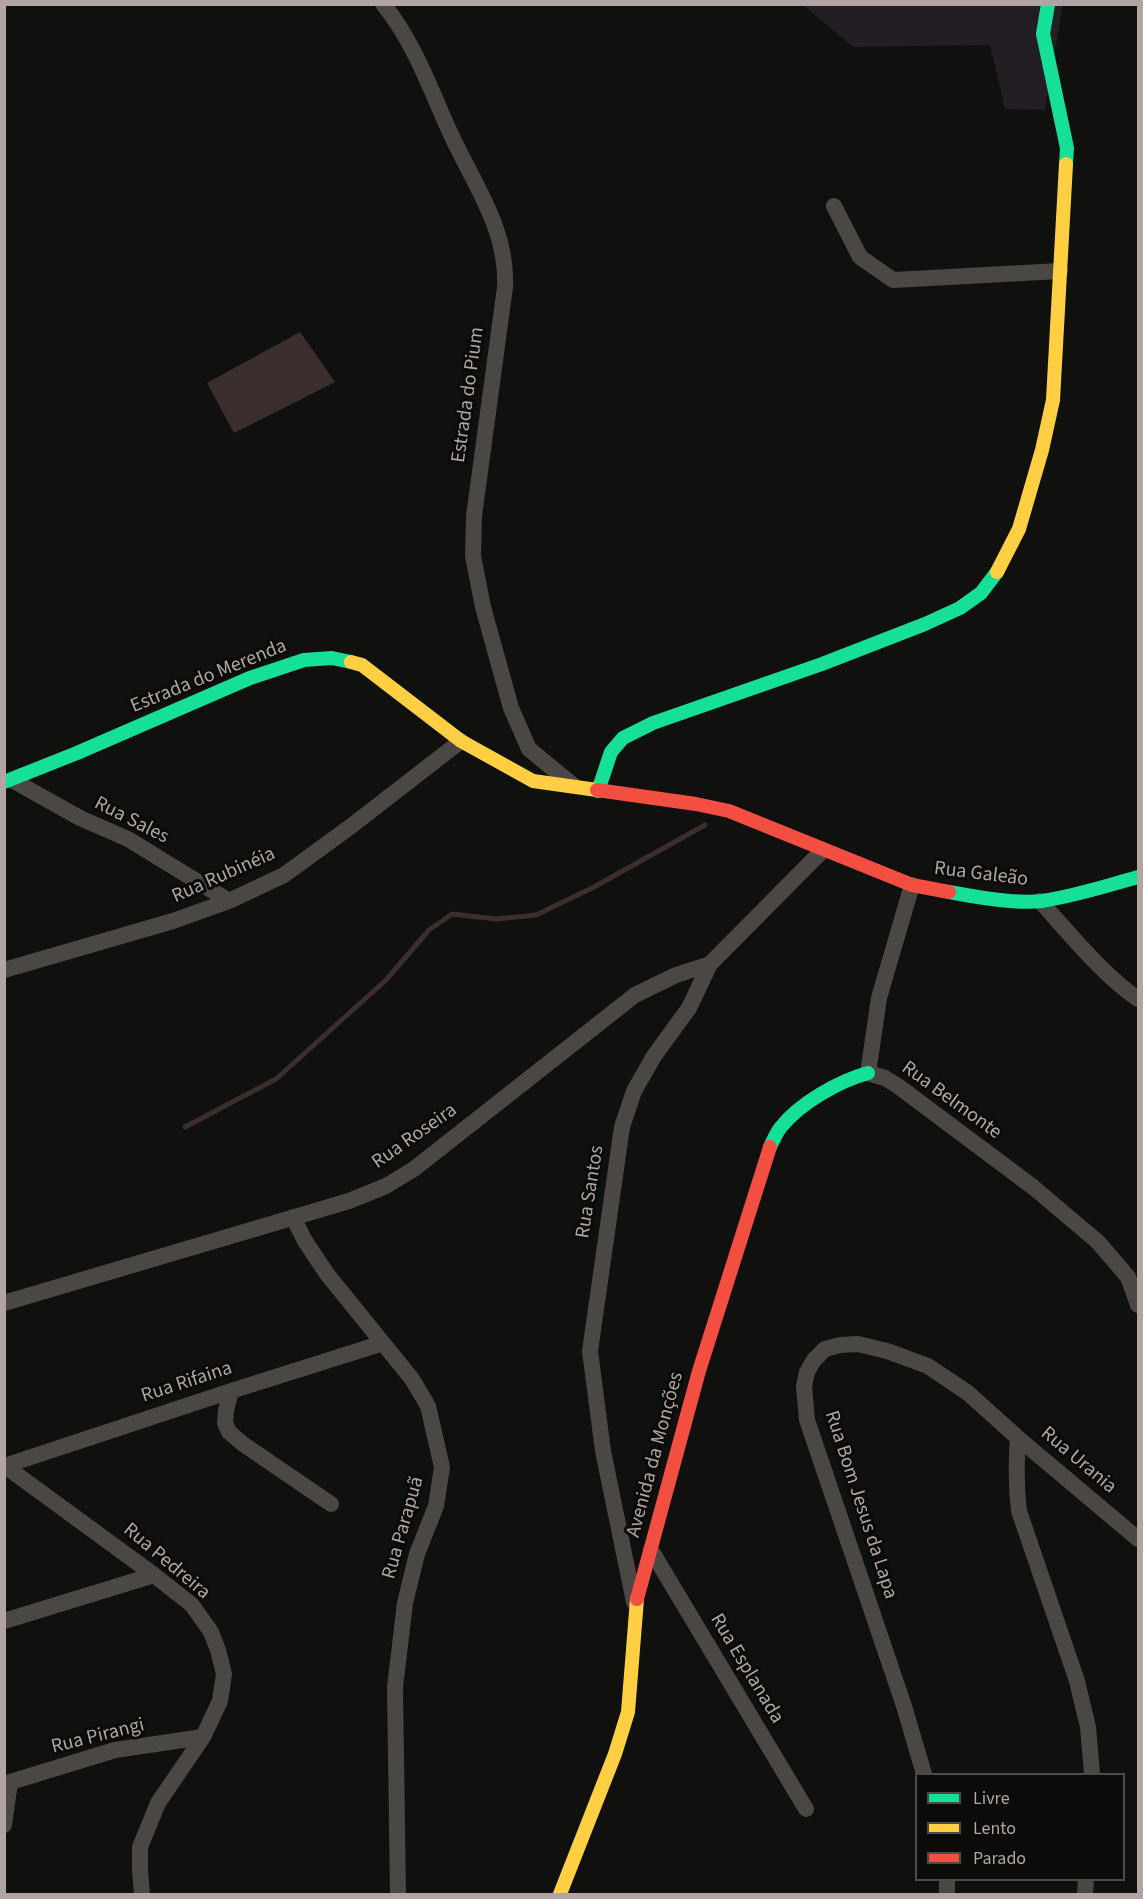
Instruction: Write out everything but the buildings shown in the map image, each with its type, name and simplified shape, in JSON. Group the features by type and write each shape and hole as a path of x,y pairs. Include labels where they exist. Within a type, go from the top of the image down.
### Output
{"street":[{"name":"Estrada do Pium","path":"383,4 419,60 449,131 492,218 502,247 506,270 505,287 474,516 473,556 483,607 512,708 529,749 576,788"},
{"path":"598,791 610,752 623,738 652,723 822,664 925,624 960,608 981,593 998,571 1018,529 1042,450 1053,400 1067,148 1043,33 1048,4"},
{"path":"834,206 860,257 893,280 1060,270"},
{"name":"Estrada do Merenda","path":"8,781 250,678 304,660 332,658 362,665 461,741 533,781 696,804 729,811 824,850"},
{"name":"Rua Rubinéia","path":"8,966 173,921 229,901 284,875 461,741"},
{"path":"514,771 524,762 529,749"},
{"name":"Rua Sales","path":"8,781 80,818 128,839 229,901"},
{"name":"Rua Galeão","path":"824,850 912,885 989,899 1040,901 1137,881"},
{"name":"Rua Santos","path":"635,1606 603,1451 590,1351 622,1127 634,1090 654,1056 689,1008 710,964 824,850"},
{"name":"Rua Belmonte","path":"912,885 879,998 868,1073 885,1078 898,1086 1033,1187 1098,1242 1128,1277 1138,1305"},
{"path":"1040,901 1092,957 1138,999"},
{"name":"Rua Roseira","path":"4,1303 349,1201 386,1186 414,1169 635,995 676,975 710,964"},
{"name":"Avenida da Monções","path":"560,1894 615,1754 628,1712 635,1606 699,1371 769,1149 780,1128 794,1114 837,1084 868,1073"},
{"name":"Rua Parapuã","path":"293,1217 305,1241 327,1274 412,1379 428,1406 442,1467 436,1506 417,1554 405,1603 395,1687 398,1894"},
{"name":"Rua Rifaina","path":"5,1466 383,1343"},
{"name":"Rua Bom Jesus da Lapa","path":"924,1773 904,1706 807,1420 804,1386 807,1372 814,1360 825,1349 840,1345 858,1344 887,1351 928,1365 968,1393 1018,1438"},
{"path":"231,1391 225,1423 229,1432 331,1504"},
{"path":"1018,1438 1016,1489 1019,1511 1077,1681 1088,1727 1092,1773"},
{"name":"Rua Urania","path":"1018,1438 1138,1539"},
{"name":"Rua Pedreira","path":"5,1466 192,1605 211,1632 218,1650 224,1674 220,1701 203,1737 158,1803 140,1847 142,1894"},
{"name":"Rua Esplanada","path":"651,1550 806,1809"},
{"path":"4,1621 154,1575"},
{"name":"Rua Pirangi","path":"7,1783 115,1750 203,1737"},
{"path":"4,1825 7,1783"}],"shaded area":[{"path":"803,5 1063,5 1045,110 1005,109 990,45 853,47"},
{"path":"300,332 335,382 234,433 207,383"}],"waterway":[{"path":"185,1127 276,1079 386,980 429,930 452,914 496,919 536,915 594,887 705,825"}],"traffic: fast":[{"path":"1048,4 1043,34 1067,148 1066,164"},
{"path":"598,791 611,752 623,738 653,723 822,664 925,624 960,608 981,593 997,572"},
{"path":"4,782 250,678 304,660 332,658 351,662"},
{"path":"949,892 983,898 1031,902 1078,894 1138,877"},
{"path":"770,1147 781,1127 809,1101 845,1081 868,1073"}],"traffic: slow":[{"path":"997,572 1019,529 1042,450 1053,400 1066,164"},
{"path":"351,662 362,665 461,741 533,781 597,790"},
{"path":"560,1894 615,1754 628,1712 637,1599"}],"traffic: jam":[{"path":"597,790 729,811 912,885 949,892"},
{"path":"637,1599 699,1371 770,1147"}]}
